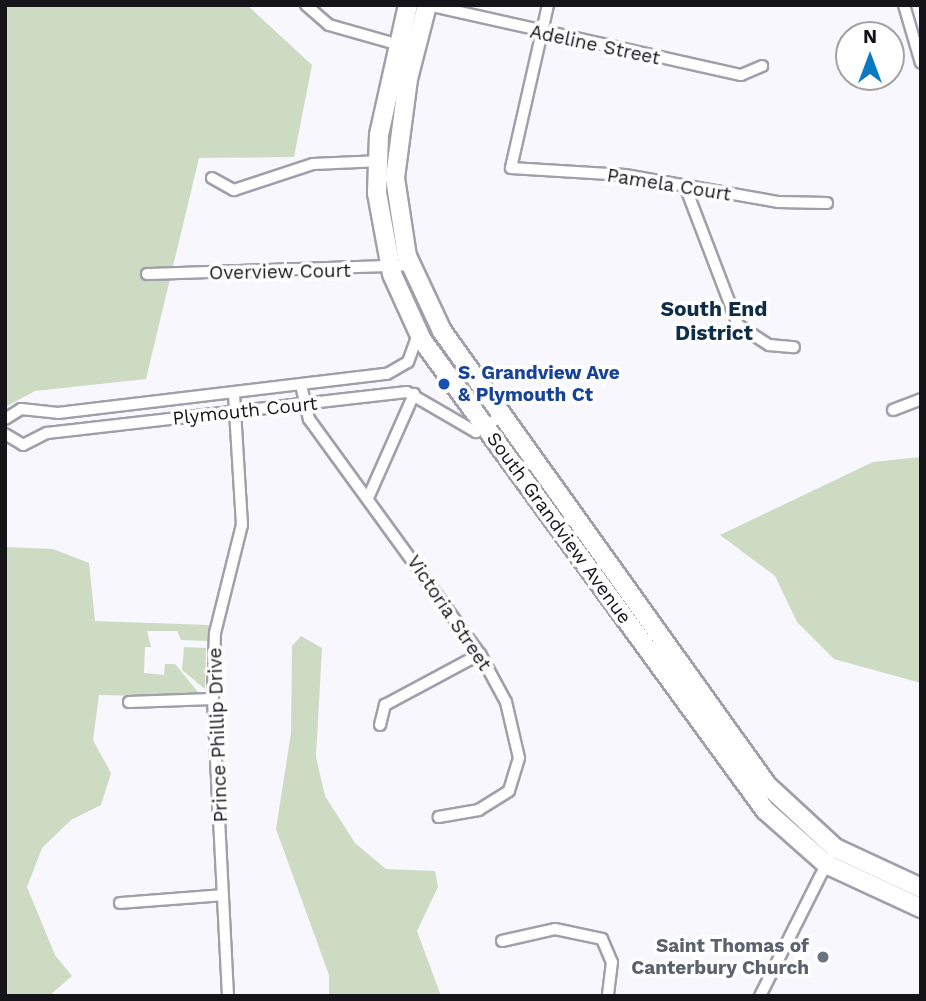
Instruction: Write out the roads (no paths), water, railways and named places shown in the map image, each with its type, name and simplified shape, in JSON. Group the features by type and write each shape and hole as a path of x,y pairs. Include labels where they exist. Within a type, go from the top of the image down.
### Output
{"main road":[{"name":"South Grandview Avenue","path":"408,5 397,44 376,161 392,271 419,337 482,429 712,722 767,785 835,848 921,888"},
{"name":"South Grandview Avenue","path":"428,5 416,50 396,162 398,214 412,265 442,331 712,722 765,810 826,864 921,908"}],"street":[{"path":"306,5 329,25 416,50"},
{"name":"Adeline Street","path":"428,5 540,34 741,75 762,66"},
{"path":"540,34 548,5"},
{"path":"904,5 921,64"},
{"name":"Pamela Court","path":"540,34 510,168 625,175 685,186 827,203"},
{"path":"212,178 234,190 313,164 396,162"},
{"path":"685,186 738,325 769,345 794,347"},
{"name":"Overview Court","path":"147,274 392,271 412,265"},
{"path":"419,337 442,331"},
{"name":"Plymouth Court","path":"5,419 21,409 58,413 365,377 399,370 419,337"},
{"path":"365,377 368,397"},
{"name":"Victoria Street","path":"301,385 302,405 309,419 480,654 509,710 517,771 500,801 439,817"},
{"name":"Prince Phillip Drive","path":"228,996 213,699 215,633 242,525 234,393"},
{"path":"368,498 414,394 456,425 482,429 502,416"},
{"name":"Plymouth Court","path":"5,434 23,445 47,433 414,394"},
{"path":"892,410 921,399"},
{"path":"280,407 309,419"},
{"path":"380,725 385,705 480,654"},
{"path":"129,702 213,699"},
{"path":"760,996 835,848"},
{"path":"120,902 223,895"},
{"path":"502,941 555,929 581,929 602,939 612,962 608,996"}],"place":[{"name":"S. Grandview Ave & Plymouth Ct","path":"444,384"},
{"name":"Saint Thomas of Canterbury Church","path":"823,957"}],"district":[{"name":"South End District","path":"714,321"}]}
